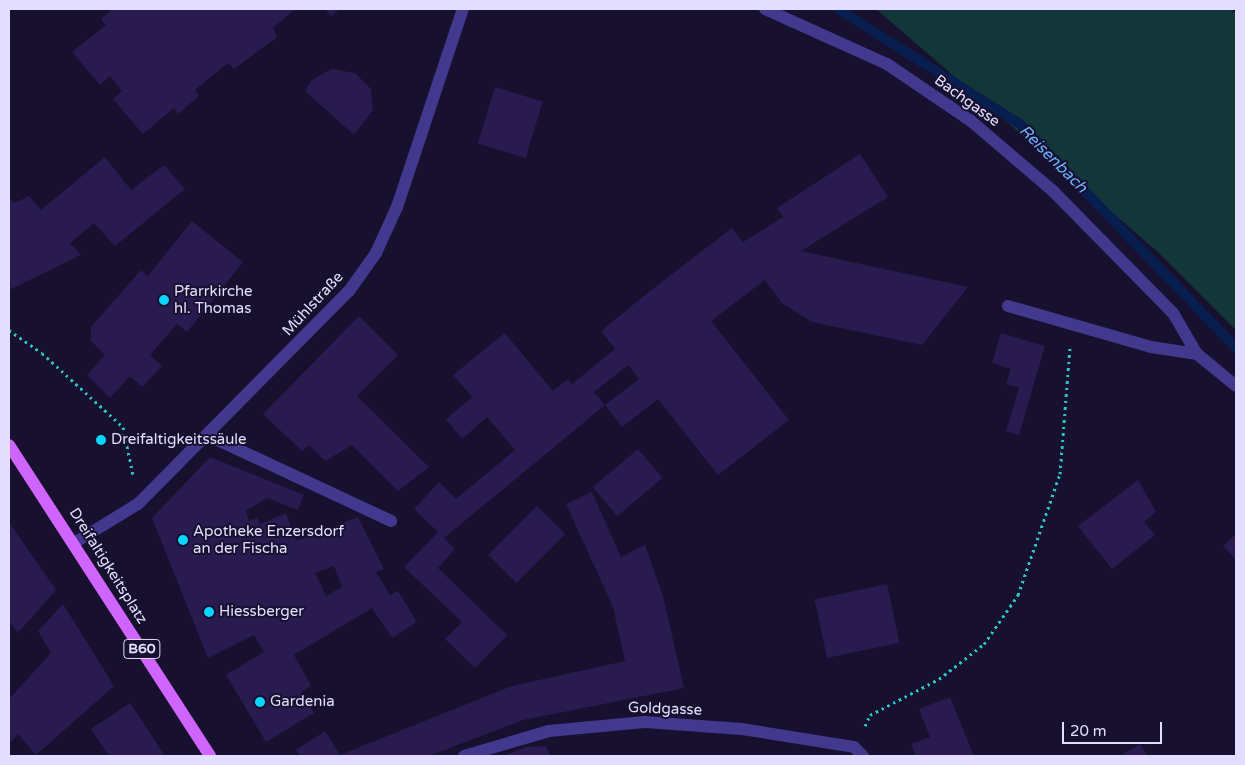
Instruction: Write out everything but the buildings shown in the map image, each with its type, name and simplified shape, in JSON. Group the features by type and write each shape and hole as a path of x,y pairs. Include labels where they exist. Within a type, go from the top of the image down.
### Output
{"main road":[{"name":"Dreifaltigkeitsplatz","path":"9,444 74,542 210,756"}],"street":[{"name":"Mühlstraße","path":"74,542 138,504 209,436 349,291 376,254 397,207 463,9"},
{"name":"Bachgasse","path":"765,9 887,64 971,121 1053,191 1167,306 1196,354 1236,386"},
{"name":"Bachgasse","path":"1008,306 1151,347 1196,354"},
{"path":"209,436 391,521"},
{"name":"Goldgasse","path":"464,756 549,731 645,722 742,729 854,746"},
{"path":"854,746 863,756"}],"path":[{"path":"854,746 870,715 939,679 984,644 1018,595 1060,474 1066,361 1077,326"},
{"path":"9,330 42,353 123,427 138,504"}],"green space":[{"path":"876,9 1231,9 1236,14 1236,330 1159,253"}],"waterway":[{"name":"Reisenbach","path":"838,9 1020,124 1236,348"}],"place":[{"name":"Pfarrkirche hl. Thomas","path":"164,300"},
{"name":"Dreifaltigkeitssäule","path":"101,440"},
{"name":"Apotheke Enzersdorf an der Fischa","path":"183,540"},
{"name":"Hiessberger","path":"209,612"},
{"name":"Gardenia","path":"260,702"}]}
